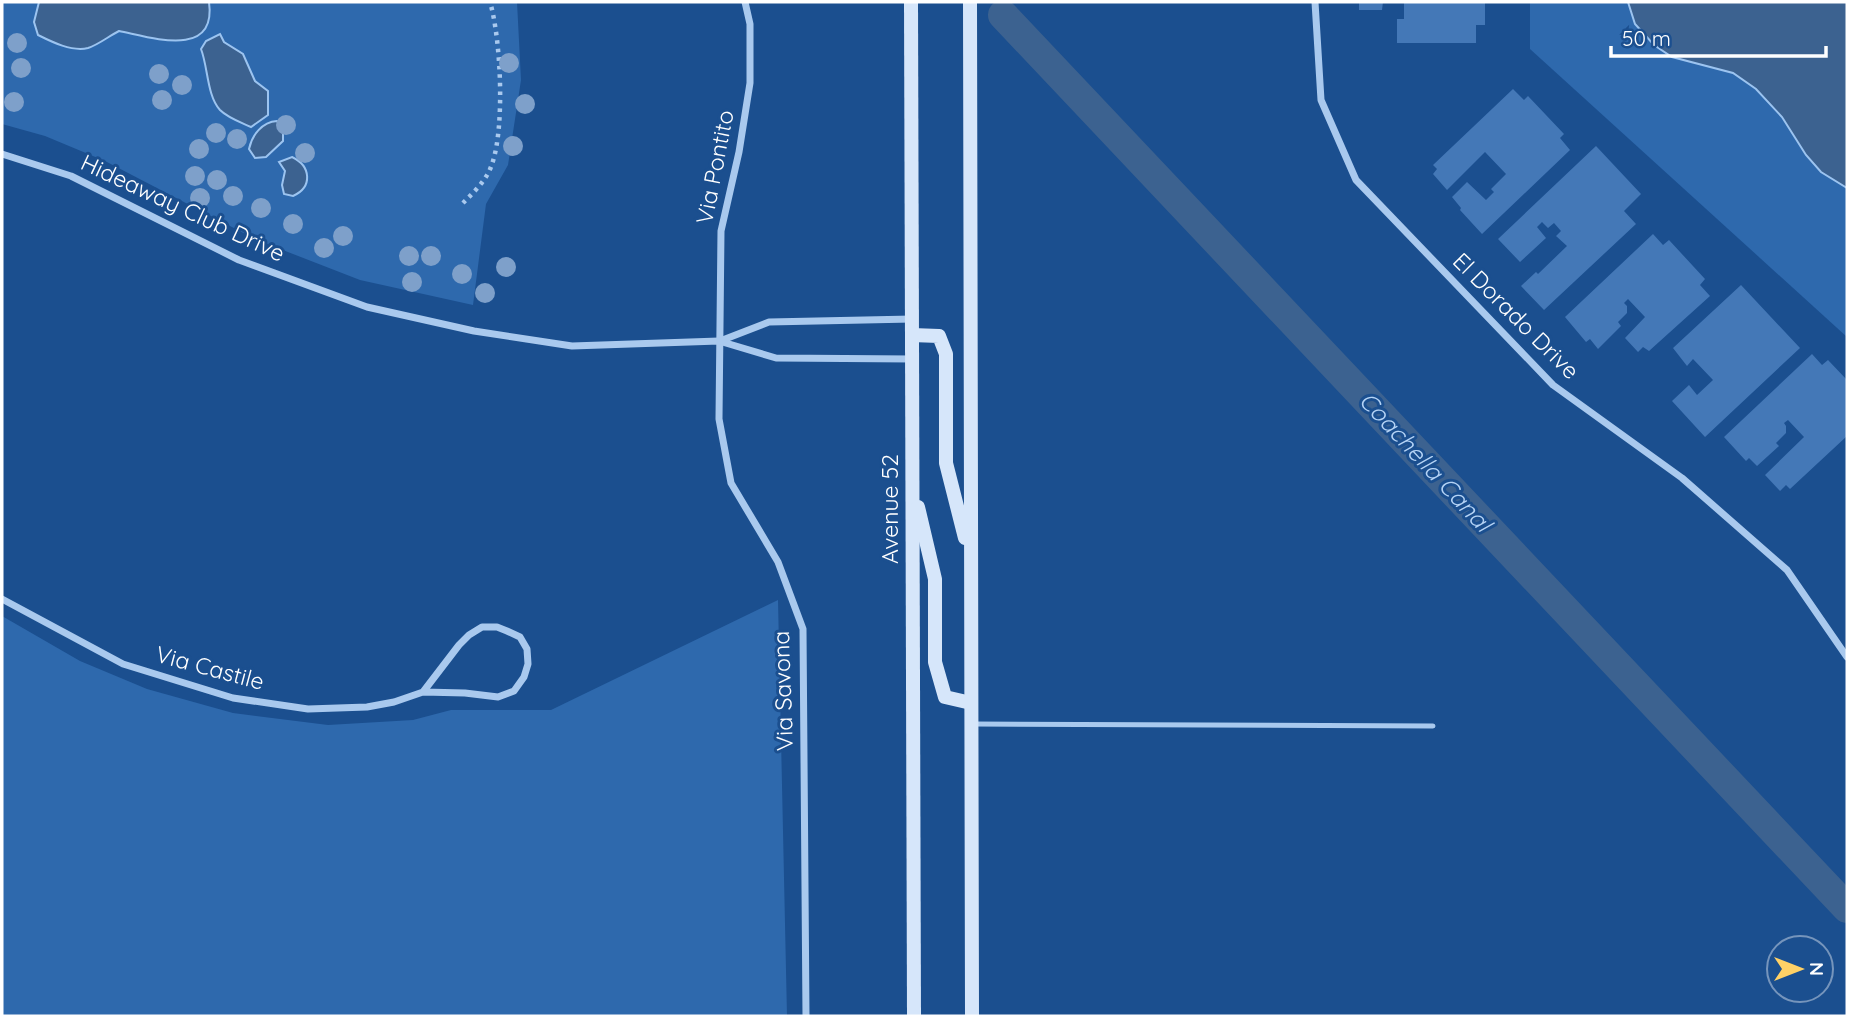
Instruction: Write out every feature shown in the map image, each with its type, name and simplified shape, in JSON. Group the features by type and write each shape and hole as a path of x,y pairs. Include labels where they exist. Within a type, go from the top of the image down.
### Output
{"main road":[{"name":"Avenue 52","path":"911,2 914,1016"},
{"path":"970,2 972,1016"},
{"path":"912,335 939,336 946,354 946,463 971,560"},
{"path":"912,486 935,579 935,662 945,697 971,703"}],"street":[{"name":"Via Pontito","path":"719,341 721,231 739,152 750,83 750,24 745,2"},
{"name":"El Dorado Drive","path":"1315,2 1321,100 1356,180 1553,385 1682,478 1787,570 1847,657"},
{"name":"Hideaway Club Drive","path":"2,154 71,176 239,260 367,307 474,331 572,346 719,341 776,358 912,359"},
{"name":"Hideaway Club Drive","path":"719,341 769,322 912,319"},
{"name":"Via Savona","path":"719,341 719,419 731,483 778,562 803,629 806,1016"},
{"name":"Via Castile","path":"2,599 123,664 233,698 308,709 367,707 394,702 423,692 498,697 514,691 524,677 528,664 527,649 520,638 507,631 497,627 482,627 459,645 423,692"}],"lane":[{"path":"971,724 1433,726"}],"path":[{"path":"463,203 484,180 492,165 498,141 499,94 496,35 491,2"}],"shaded area":[{"path":"2,2 517,2 521,80 508,165 486,204 473,305 360,280 257,240 105,161 45,136 2,124"},
{"path":"39,2 209,2 209,20 203,32 179,41 119,31 92,47 75,49 38,35 34,22"},
{"path":"1530,2 1847,2 1847,337 1530,49"},
{"path":"1628,2 1847,2 1847,188 1821,172 1806,155 1782,117 1756,89 1733,73 1672,57 1654,45 1635,24"},
{"path":"220,34 224,42 243,54 255,81 268,91 268,115 251,127 223,113 210,89 201,49 206,41"},
{"path":"277,121 283,131 283,141 266,157 255,158 249,149 255,134 267,124"},
{"path":"292,157 303,166 307,176 304,187 293,196 284,194 282,185 285,171 279,162"},
{"path":"778,600 787,1016 2,1016 2,616 80,661 147,689 233,713 328,725 413,720 451,710 551,710"}],"building":[{"path":"1359,2 1383,2 1382,10 1359,10"},
{"path":"1404,2 1485,2 1485,25 1476,25 1476,43 1397,43 1397,19 1404,19"},
{"path":"1513,89 1524,100 1528,96 1564,134 1560,138 1570,150 1482,234 1452,197 1467,182 1486,200 1494,192 1491,189 1506,174 1485,152 1447,190 1433,174 1437,169 1433,165"},
{"path":"1596,146 1641,194 1624,211 1636,224 1544,310 1521,286 1567,246 1556,236 1561,231 1554,223 1548,228 1542,222 1537,227 1546,238 1520,262 1498,239"},
{"path":"1653,234 1663,245 1669,240 1705,279 1700,285 1710,296 1649,351 1643,347 1638,352 1625,338 1645,317 1628,299 1624,303 1627,313 1618,322 1621,326 1598,349 1590,339 1586,342 1565,317"},
{"path":"1741,285 1800,348 1705,437 1672,401 1689,385 1697,395 1713,380 1693,359 1687,366 1673,348"},
{"path":"1812,354 1822,365 1828,360 1847,380 1847,436 1790,489 1786,485 1780,491 1765,475 1804,437 1788,420 1784,423 1786,433 1776,443 1779,446 1757,466 1749,458 1746,461 1724,437"}],"waterway":[{"name":"Coachella Canal","path":"1003,15 1847,908"}]}
